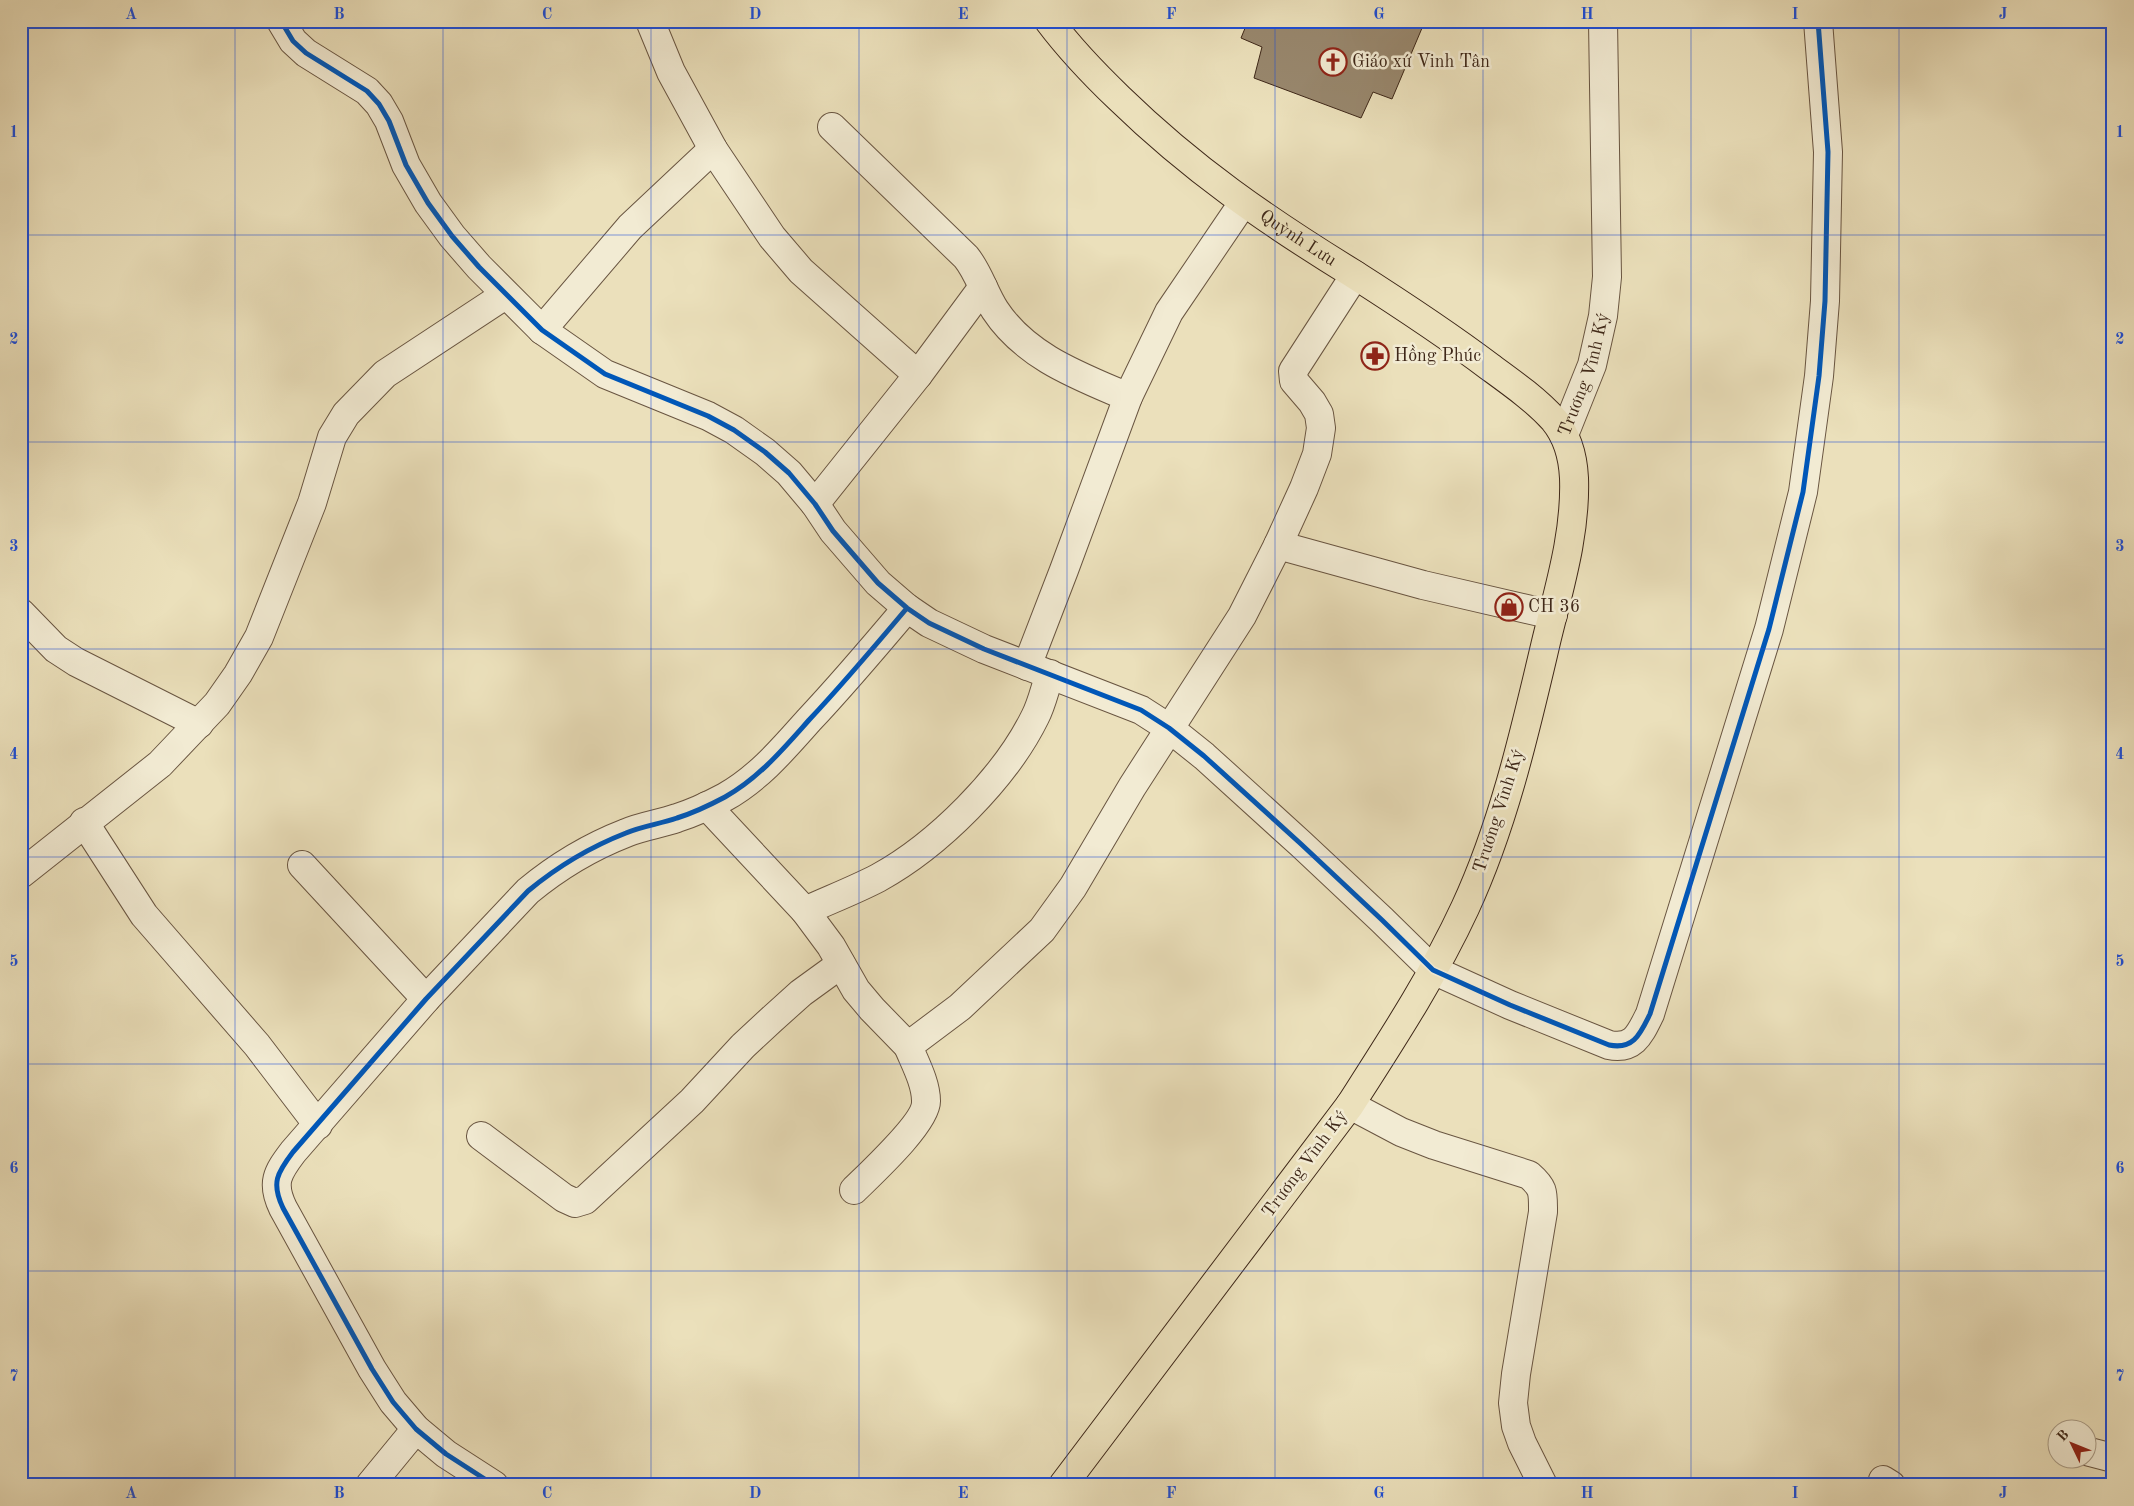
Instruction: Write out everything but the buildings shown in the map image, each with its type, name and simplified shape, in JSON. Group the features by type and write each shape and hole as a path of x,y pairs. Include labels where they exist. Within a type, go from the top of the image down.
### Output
{"main road":[{"name":"Quỳnh Lưu","path":"1049,21 1095,74 1136,114 1206,175 1243,203 1443,332 1514,384 1552,418 1564,435"},
{"name":"Trương Vĩnh Ký","path":"1063,1485 1350,1106 1433,970 1466,906 1490,847 1513,772 1566,559 1573,511 1574,477 1572,455 1564,435"}],"street":[{"path":"282,21 293,41 306,53 367,91 379,104 389,121 406,165 428,203 452,236 505,295 542,330 605,374 708,416 734,430 765,452 789,473 815,504 856,560 907,608 953,635 1141,710 1169,728 1236,784 1433,970 1510,1005 1621,1047 1632,1042 1642,1030 1650,1014 1766,638 1803,492 1819,376 1825,301 1828,152 1818,21"},
{"path":"650,21 671,72 713,149 772,237 801,271 918,375"},
{"name":"Trương Vĩnh Ký","path":"1564,435 1592,365 1603,316 1607,277 1604,21"},
{"path":"832,127 966,257 975,268 995,310 1008,327 1041,356 1072,374 1128,397"},
{"path":"542,330 630,227 713,149"},
{"path":"805,911 878,878 941,834 982,793 1016,749 1035,716 1038,670 1064,570 1128,397 1169,312 1243,203"},
{"path":"908,1046 960,1007 1042,930 1073,887 1169,728 1204,678 1242,616 1278,545 1317,454 1320,428 1319,414 1312,402 1294,381 1293,371 1355,275"},
{"path":"815,504 918,375 983,287"},
{"path":"21,874 84,822 154,770 217,704 238,674 259,637 312,503 332,436 346,414 385,374 505,295"},
{"path":"1278,545 1423,585 1553,615"},
{"path":"494,1485 446,1454 416,1429 393,1402 372,1369 277,1196 275,1186 283,1165 426,999 528,891 554,869 627,832 676,818 707,806 750,780 777,756 863,661 907,608"},
{"path":"21,613 56,649 76,662 199,724"},
{"path":"707,806 805,911 831,946 856,990 908,1046 922,1083 927,1103 922,1115 897,1148 854,1190"},
{"path":"84,822 144,915 258,1045 318,1125"},
{"path":"302,865 426,999"},
{"path":"480,1136 564,1198 575,1203 585,1200 692,1100 743,1046 771,1020 801,993 841,964"},
{"path":"1350,1106 1401,1132 1434,1146 1529,1175 1538,1183 1543,1191 1543,1212 1516,1374 1513,1404 1516,1426 1522,1443 1543,1485"},
{"path":"370,1485 416,1429"},
{"path":"2096,1454 2113,1458"}],"cycle path":[{"path":"281,21 293,41 306,53 367,91 379,104 389,121 406,165 428,203 452,236 479,267 542,330 605,374 708,416 734,430 765,452 789,473 815,504 833,531 878,583 907,608 929,623 984,649 1141,710 1169,728 1204,756 1301,844 1433,970 1510,1005 1609,1045 1618,1046 1630,1043 1635,1039 1650,1014 1769,629 1803,492 1819,376 1825,301 1828,152 1818,21"},
{"path":"494,1485 446,1454 416,1429 393,1402 372,1369 283,1208 277,1192 280,1172 293,1152 426,999 528,891 550,874 587,851 632,831 671,820 707,806 749,781 770,762 847,679 907,608"}],"place":[{"name":"Giáo xứ Vinh Tân","path":"1333,62"},
{"name":"Hồng Phúc","path":"1375,356"},
{"name":"CH 36","path":"1509,607"}]}
